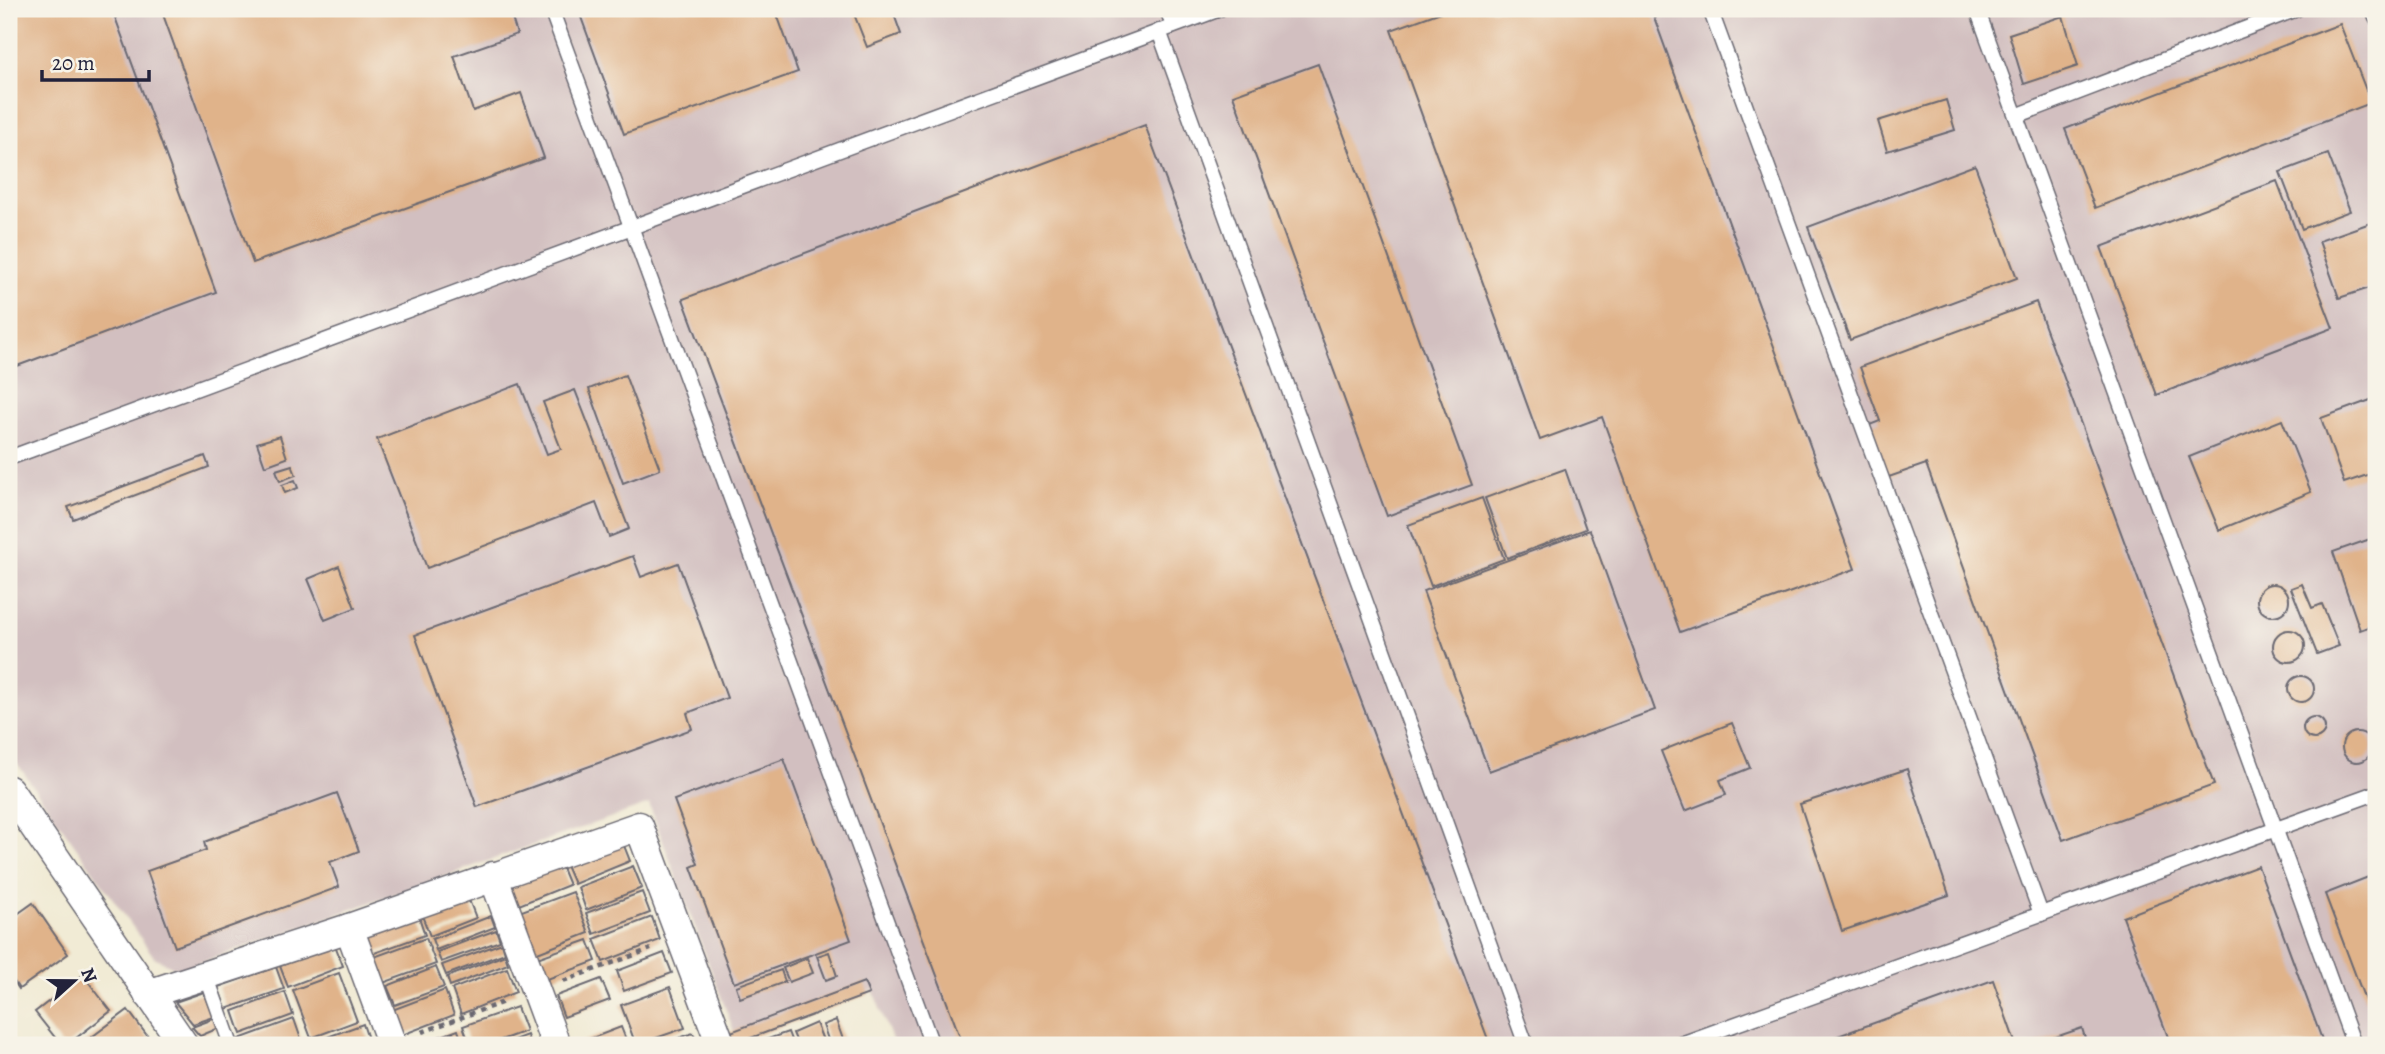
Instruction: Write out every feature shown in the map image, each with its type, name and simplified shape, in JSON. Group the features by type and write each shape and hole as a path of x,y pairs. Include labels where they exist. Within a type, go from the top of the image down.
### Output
{"street":[{"path":"9,790 181,1044"},
{"path":"148,994 349,928 639,826 721,1045"},
{"path":"493,876 556,1045"},
{"path":"349,928 392,1045"}],"lane":[{"path":"551,9 932,1045"},
{"path":"1167,9 1166,29 1526,1045"},
{"path":"9,458 1220,9"},
{"path":"1710,9 2042,914"},
{"path":"1977,9 2354,1045"},
{"path":"2016,116 2297,9"},
{"path":"2373,9 2376,18"},
{"path":"1678,1045 2376,793"},
{"path":"206,975 231,1045"}],"shaded area":[{"path":"9,9 2376,9 2376,1045 894,1045 873,990 738,1042 649,804 179,970 154,957 9,752"}],"building":[{"path":"9,9 112,9 216,292 9,369"},
{"path":"161,9 509,9 517,34 454,56 473,111 521,93 544,158 253,263"},
{"path":"578,9 775,9 798,72 624,134"},
{"path":"852,9 892,9 901,34 867,47"},
{"path":"1449,9 1651,9 1855,569 1680,632 1602,417 1540,440 1391,30"},
{"path":"2063,16 2078,66 2024,84 2009,34"},
{"path":"2340,24 2371,103 2095,208 2065,129"},
{"path":"1318,64 1472,485 1387,516 1233,95"},
{"path":"1946,100 1955,130 1887,151 1878,121"},
{"path":"1145,125 1489,1042 1481,1045 963,1045 683,299"},
{"path":"2328,154 2350,211 2302,229 2280,172"},
{"path":"1975,165 2017,278 1850,340 1808,227"},
{"path":"2277,181 2333,328 2157,395 2101,247"},
{"path":"2376,221 2376,286 2339,298 2319,241"},
{"path":"2036,302 2214,785 2063,840 1926,464 1886,478 1867,426 1880,421 1860,367"},
{"path":"625,375 660,469 623,483 589,389"},
{"path":"520,384 547,454 561,449 543,402 575,390 629,529 609,537 596,503 427,568 377,439"},
{"path":"2376,398 2376,472 2344,483 2321,418"},
{"path":"2282,420 2311,492 2219,530 2189,457"},
{"path":"280,436 287,458 265,466 257,443"},
{"path":"205,456 209,467 73,519 68,507"},
{"path":"292,465 296,475 280,481 276,470"},
{"path":"1565,469 1586,529 1507,558 1485,498"},
{"path":"295,480 298,488 285,493 282,485"},
{"path":"1482,498 1504,559 1431,586 1408,525"},
{"path":"1590,530 1655,710 1489,771 1423,591"},
{"path":"2376,537 2376,624 2360,630 2333,552"},
{"path":"633,556 641,577 678,563 727,698 687,713 692,729 477,807 415,635"},
{"path":"339,566 355,608 325,620 308,579"},
{"path":"2273,584 2284,589 2289,600 2284,611 2273,616 2262,611 2257,600 2262,589"},
{"path":"2302,584 2312,608 2322,604 2339,646 2317,654 2291,588"},
{"path":"2289,630 2301,634 2305,646 2301,658 2289,662 2277,658 2273,646 2277,634"},
{"path":"2301,676 2310,680 2314,689 2310,698 2301,702 2292,698 2288,689 2292,680"},
{"path":"2310,717 2318,717 2325,724 2325,732 2318,739 2310,739 2303,732 2303,724"},
{"path":"1732,723 1750,768 1720,780 1726,795 1685,811 1661,751"},
{"path":"2357,732 2368,736 2372,747 2368,758 2357,762 2346,758 2342,747 2346,736"},
{"path":"784,759 851,940 734,983 691,867 698,864 674,800"},
{"path":"1907,769 1949,895 1842,931 1800,804"},
{"path":"337,793 359,851 330,862 339,887 175,947 147,871 206,850 204,842"},
{"path":"621,838 630,861 574,884 564,861"},
{"path":"559,861 569,885 514,907 505,882"},
{"path":"633,866 642,888 586,910 578,887"},
{"path":"2258,866 2324,1045 2171,1045 2123,917"},
{"path":"2376,874 2376,1029 2325,894"},
{"path":"573,892 589,933 535,954 519,912"},
{"path":"642,892 650,913 594,934 586,913"},
{"path":"467,895 476,918 430,936 421,913"},
{"path":"33,903 68,954 19,989 9,974 9,920"},
{"path":"418,914 425,935 369,955 362,935"},
{"path":"491,916 495,927 436,950 432,939"},
{"path":"652,917 660,940 603,962 594,939"},
{"path":"496,930 500,941 441,962 437,952"},
{"path":"426,938 436,964 383,983 374,957"},
{"path":"588,940 596,961 542,981 534,959"},
{"path":"502,943 505,953 446,975 442,965"},
{"path":"335,945 343,966 288,987 280,966"},
{"path":"829,952 837,976 826,980 817,956"},
{"path":"664,953 672,973 624,991 617,971"},
{"path":"505,955 508,964 450,986 447,977"},
{"path":"807,958 813,973 789,982 783,968"},
{"path":"276,967 284,989 226,1009 218,987"},
{"path":"436,967 444,987 395,1005 387,986"},
{"path":"507,968 516,992 461,1014 452,989"},
{"path":"781,970 785,982 740,998 736,986"},
{"path":"339,973 357,1021 311,1038 293,990"},
{"path":"83,975 111,1011 67,1045 61,1045 35,1012"},
{"path":"601,979 610,1000 564,1017 556,996"},
{"path":"1993,980 2016,1045 1813,1045"},
{"path":"864,982 869,994 732,1045 728,1033"},
{"path":"670,987 685,1028 636,1045 621,1005"},
{"path":"445,990 454,1015 402,1035 392,1010"},
{"path":"204,992 214,1017 193,1024 175,1002"},
{"path":"285,992 293,1015 241,1034 233,1011"},
{"path":"517,1007 526,1031 487,1045 470,1045 463,1026"},
{"path":"128,1010 154,1045 81,1045"},
{"path":"216,1018 219,1028 200,1036 192,1027"},
{"path":"294,1019 303,1045 242,1045 239,1039"},
{"path":"836,1020 845,1045 830,1045 823,1025"},
{"path":"816,1023 825,1045 798,1045 793,1033"},
{"path":"363,1024 370,1045 311,1045 311,1043"},
{"path":"621,1027 628,1045 574,1045"},
{"path":"2082,1028 2087,1045 2032,1045"},
{"path":"458,1030 463,1045 416,1045"},
{"path":"788,1032 793,1045 764,1045 762,1041"},
{"path":"693,1033 698,1045 660,1045"},
{"path":"527,1035 530,1045 500,1045"}]}
